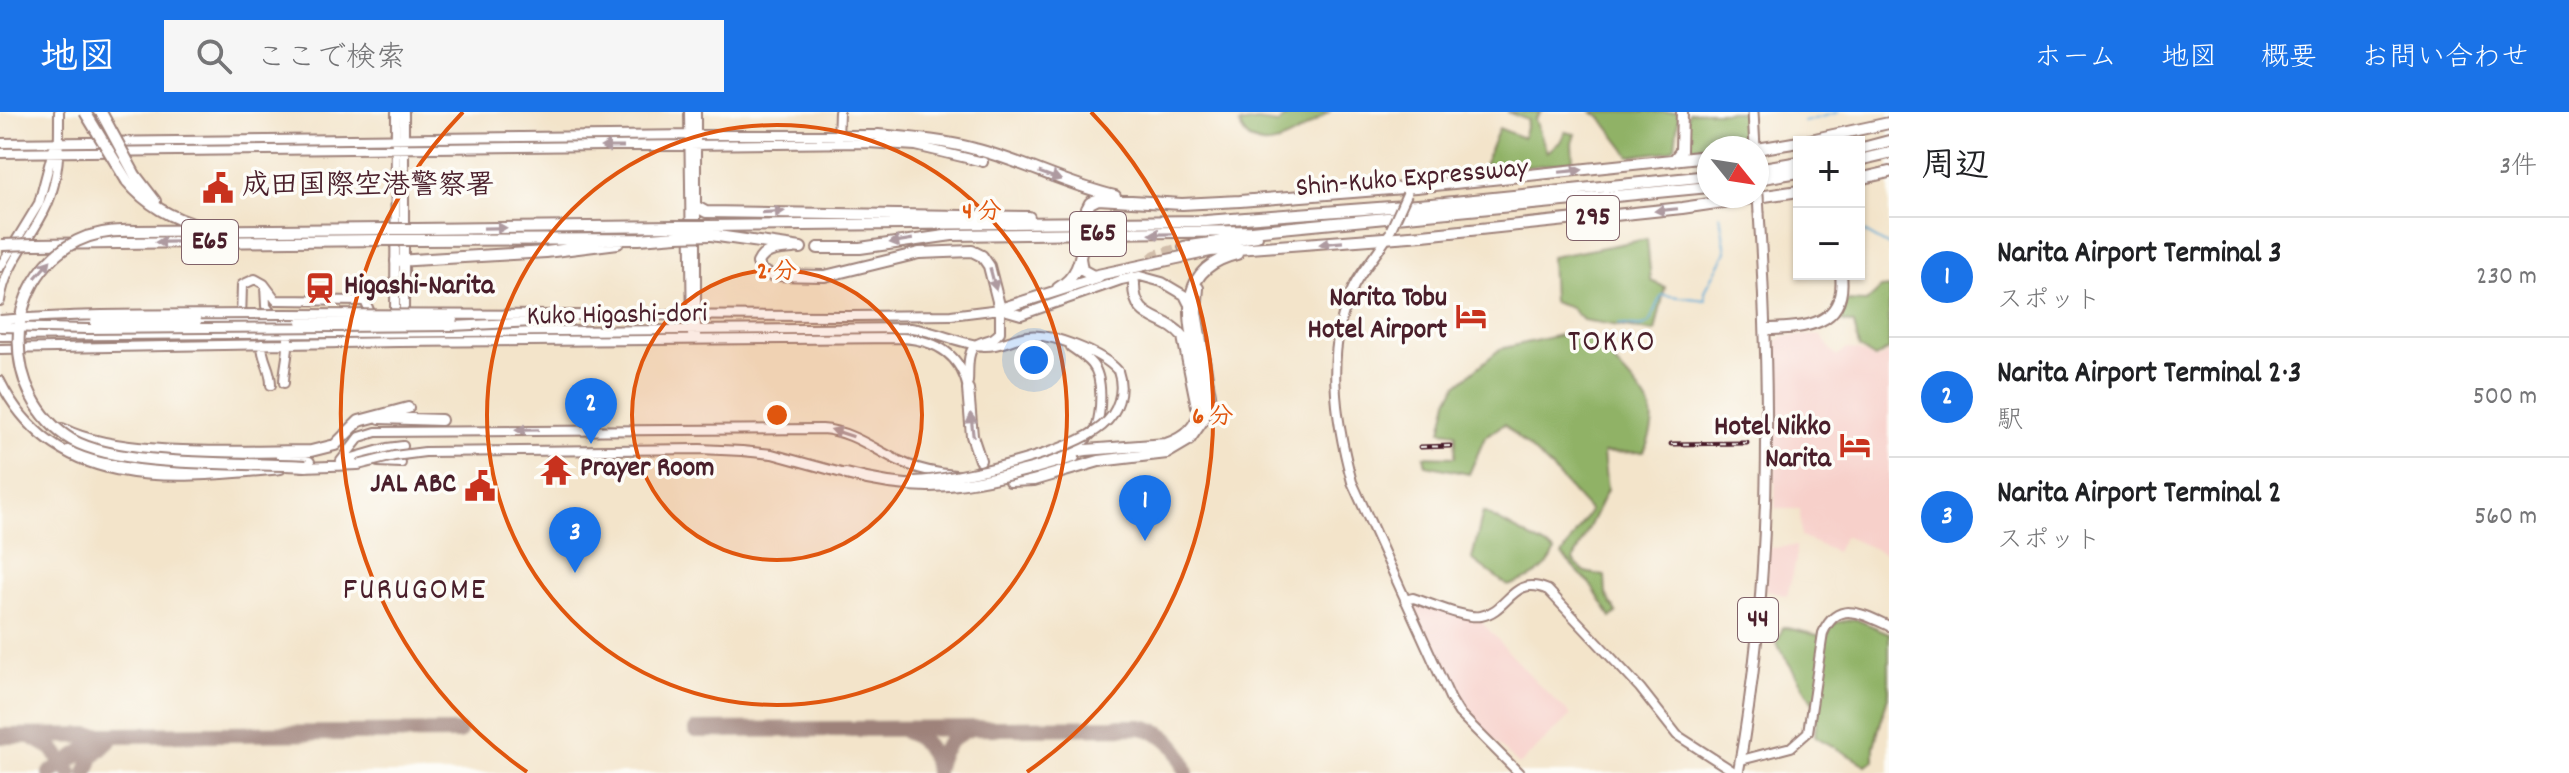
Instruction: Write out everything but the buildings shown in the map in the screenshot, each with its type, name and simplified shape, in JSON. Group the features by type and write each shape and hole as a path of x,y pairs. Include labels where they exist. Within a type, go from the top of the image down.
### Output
{"highway":[{"path":"85,112 143,198 161,211 194,225 240,231"},
{"path":"101,112 131,178"},
{"path":"1673,161 1682,147 1682,112"},
{"path":"1828,136 1889,123"},
{"name":"295","path":"878,135 977,149 1089,189 1164,204"},
{"path":"1865,147 1889,141"},
{"path":"1769,146 1793,143"},
{"path":"1682,147 1696,158"},
{"path":"1865,159 1889,153"},
{"name":"295","path":"1000,309 1062,286 1073,276 1080,258 1087,209 1090,203 1098,199 1164,204 1408,191 1696,158"},
{"path":"1769,167 1793,163"},
{"path":"1865,178 1889,172"},
{"path":"1769,176 1793,173"},
{"name":"Shin-Kuko Expressway","path":"1119,223 1206,221 1444,203 1697,177"},
{"name":"Shin-Kuko Expressway","path":"1378,219 1697,188"},
{"name":"295","path":"1080,258 1082,270 1088,275 1210,251 1274,248 1389,234 1682,208 1793,192"},
{"path":"697,207 706,212 1044,217 1119,223"},
{"path":"1184,247 1378,219"},
{"name":"E65","path":"818,248 860,248 952,235 1206,233 1378,219"},
{"name":"E65","path":"1,245 386,235 1119,223"},
{"path":"240,231 106,232 76,241 49,260 27,290 16,324 17,368 29,396 60,433 111,454 308,464"},
{"name":"E65","path":"240,231 386,235"},
{"name":"E65","path":"417,235 639,239 677,231"},
{"name":"E65","path":"711,231 797,248 773,250 763,255 758,263 761,271 771,275 833,276 919,253 972,251 982,256 989,266 1000,309"},
{"path":"400,261 603,247 639,239"},
{"path":"1126,458 1182,436 1194,422 1203,395 1188,303 1195,281 1214,263 1230,256 1274,248"},
{"path":"1010,481 1025,481 1088,464 1156,455 1176,449 1194,434 1206,413 1210,387 1196,312 1196,296 1204,275 1214,263"},
{"name":"295","path":"1000,309 1119,271"},
{"path":"1766,329 1805,328 1824,319 1839,301 1841,280"},
{"path":"1134,283 1136,298 1143,311 1176,329 1186,343 1196,397 1194,422"},
{"path":"968,389 972,436 980,460"},
{"path":"244,452 325,449 335,445 359,421 408,408"},
{"path":"44,416 73,435 102,443 244,452 308,464"},
{"path":"370,418 441,420"},
{"path":"1055,455 1166,444"},
{"path":"846,474 896,486 933,488 984,482 1107,448"}],"main road":[{"path":"1753,112 1755,136"},
{"name":"44","path":"1737,773 1755,658 1768,466 1766,329 1759,208"}],"street":[{"path":"0,301 6,273 47,205 59,112"},
{"path":"396,112 400,142 399,336"},
{"path":"400,142 404,112"},
{"path":"689,112 693,135"},
{"path":"694,333 693,135 696,112"},
{"path":"838,140 839,112"},
{"path":"0,153 56,149 693,135 916,146 983,162"},
{"path":"400,142 693,146 838,140 878,135"},
{"path":"0,143 56,149"},
{"path":"693,146 697,207 694,333"},
{"path":"0,267 39,203 56,149"},
{"path":"1408,191 1389,234 1355,285 1343,317 1335,370 1338,428 1352,482 1459,713 1519,773"},
{"path":"14,323 951,315 1000,309 1016,315 1140,276 1162,282 1184,295 1188,303"},
{"path":"241,321 242,285 255,279 265,286 276,300 361,300 368,304 369,310 358,317 276,317 266,306 265,286"},
{"path":"968,389 970,355 977,345 994,339 1000,332 1000,309"},
{"path":"0,327 104,315 533,318"},
{"path":"0,320 14,323 533,318"},
{"name":"Kuko Higashi-dori","path":"0,336 399,336 911,328 930,330 977,345"},
{"name":"Kuko Higashi-dori","path":"694,333 918,339 937,345 953,356 963,371 968,389"},
{"path":"281,335 288,339 289,344 284,383"},
{"path":"0,381 24,420 64,453 93,466 141,474 188,476 308,464 358,465 425,452 700,449 772,454 846,474 927,481 1000,467 1074,442 1100,428 1115,410 1121,391 1118,371 1107,361 1042,335 992,346 977,345"},
{"name":"Kuko Higashi-dori","path":"0,349 289,344 399,336"},
{"path":"341,461 366,433 822,429 845,433 912,466 974,476 1008,470 1055,455 1089,439 1098,421 1097,371 1064,342"},
{"path":"262,344 262,356 271,368 271,385"},
{"path":"43,437 75,453 129,463 214,469 255,469 341,461 401,463"},
{"path":"341,461 403,446"},
{"path":"1405,600 1413,598 1478,617 1491,612 1524,587 1536,586 1548,590 1640,688 1677,735 1737,773"},
{"path":"1741,760 1791,747 1808,732 1823,633 1830,620 1854,611 1889,626"}],"shaded area":[{"name":"Hotel Nikko Narita","path":"1820,335 1837,357 1847,349 1876,360 1889,352 1889,555 1844,536 1836,552 1801,537 1800,509 1775,509 1777,341 1784,336"},
{"path":"1796,546 1796,561 1787,596 1765,590 1769,548"},
{"path":"1417,602 1480,620 1536,682 1571,715 1519,765 1462,709 1412,609 1412,604"}],"green space":[{"path":"1290,112 1329,112 1295,135 1269,144 1247,137 1239,124 1257,121 1278,124"},
{"path":"1507,112 1541,112 1535,119 1547,152 1560,142 1565,132 1575,134 1573,161 1481,173 1499,128 1523,138 1528,120"},
{"path":"1592,112 1679,112 1675,147 1670,151 1630,156 1601,118"},
{"path":"1689,112 1748,112 1749,136 1697,136 1697,146 1693,147 1686,131"},
{"path":"1647,239 1651,281 1665,287 1655,332 1583,320 1571,308 1553,302 1551,257"},
{"path":"1889,287 1889,349 1875,358 1859,348 1854,324 1836,320 1846,301 1866,302 1881,288"},
{"path":"1560,335 1591,339 1635,385 1653,419 1644,452 1603,453 1607,490 1573,561 1585,572 1605,576 1606,594 1617,613 1611,617 1590,584 1562,555 1590,511 1550,467 1504,424 1485,437 1469,474 1426,465 1424,456 1455,457 1456,433 1441,431 1448,400 1457,385 1500,349"},
{"path":"1483,512 1555,551 1548,564 1529,578 1508,586 1472,559"},
{"path":"1855,619 1889,633 1889,693 1874,746 1874,761 1866,765 1815,736 1817,709 1777,644 1783,627 1826,637 1835,623"}],"waterway":[{"path":"1804,122 1839,112"},
{"path":"1618,324 1646,325 1662,295 1706,300 1705,291 1726,252 1720,215"},
{"path":"1865,232 1889,246"}],"taxiway":[{"path":"696,730 1140,727 1158,732 1171,742 1186,773"},
{"path":"937,767 948,744 969,729"},
{"path":"905,731 927,747 936,773"},
{"path":"0,736 459,732"},
{"path":"32,737 52,748 70,773"},
{"path":"50,773 105,737"},
{"path":"86,773 92,757 109,741"}],"tunnel":[{"path":"1140,268 1155,255 1184,247"}],"railway":[{"path":"1671,444 1747,443"},
{"path":"1420,447 1450,446"}],"place":[{"name":"成田国際空港警察署","path":"218,188"},
{"name":"Higashi-Narita","path":"320,288"},
{"name":"Narita Tobu Hotel Airport","path":"1471,316"},
{"name":"Narita Airport Terminal 2·3","path":"591,444"},
{"name":"Hotel Nikko Narita","path":"1855,445"},
{"name":"Prayer Room","path":"556,470"},
{"name":"JAL ABC","path":"480,486"},
{"name":"Narita Airport Terminal 3","path":"1145,541"},
{"name":"Narita Airport Terminal 2","path":"575,573"}],"district":[{"name":"TOKKO","path":"1612,344"},
{"name":"FURUGOME","path":"415,592"}]}
